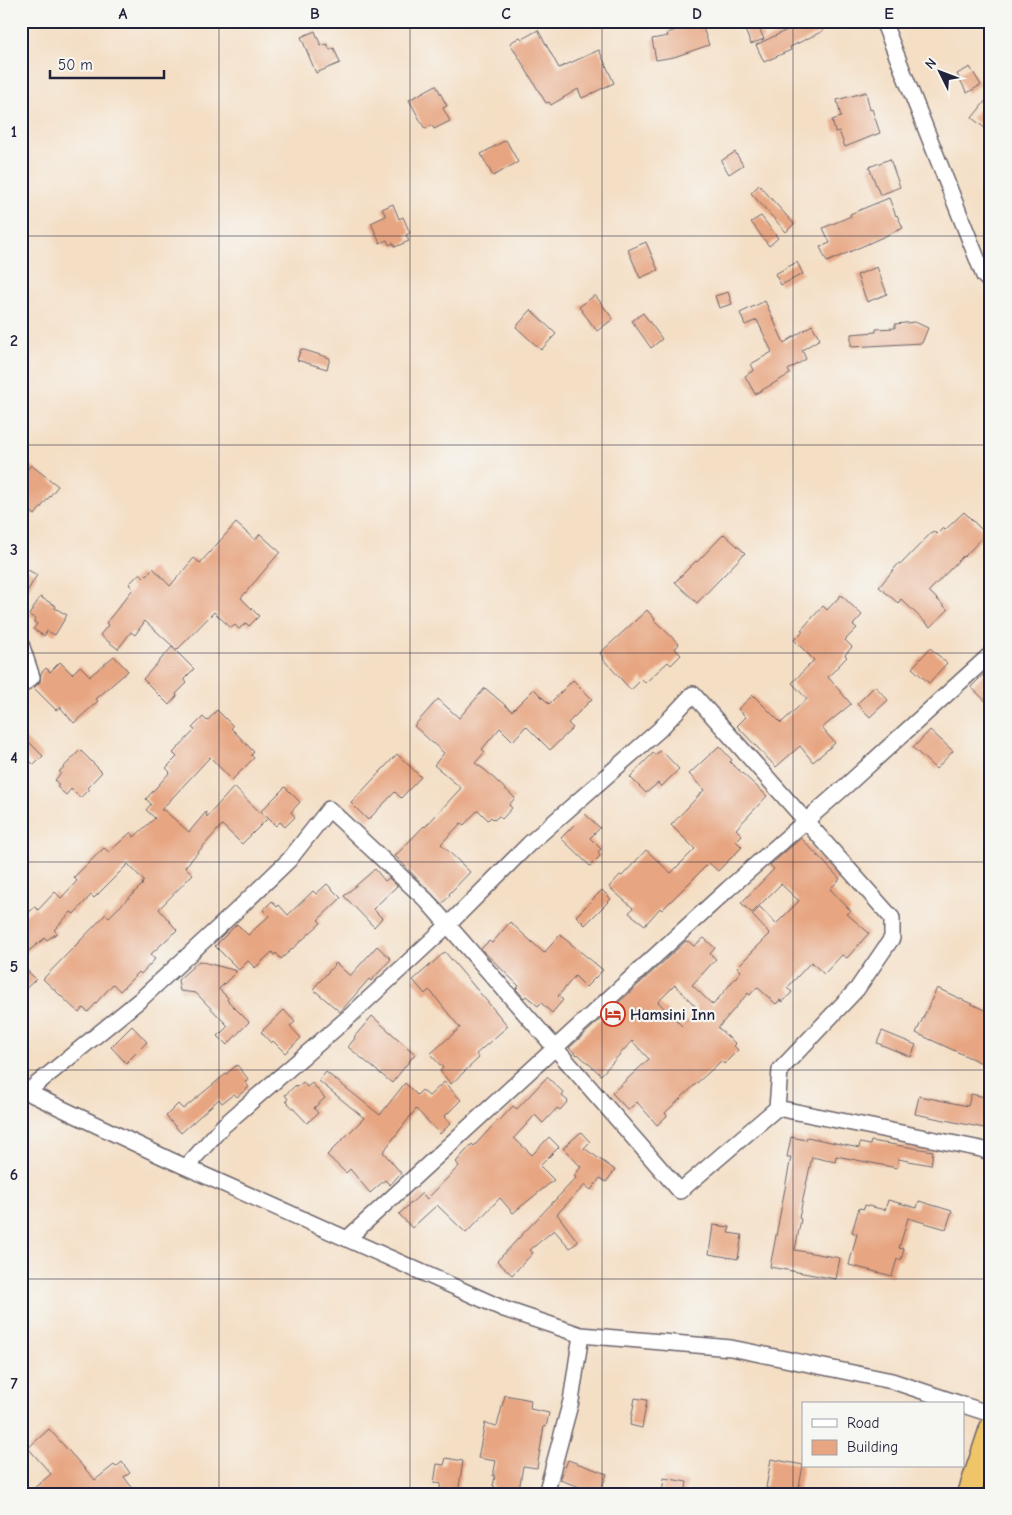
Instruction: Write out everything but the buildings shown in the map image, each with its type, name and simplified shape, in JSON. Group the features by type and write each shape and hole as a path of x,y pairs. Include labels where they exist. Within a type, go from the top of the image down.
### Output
{"highway":[{"path":"969,1494 991,1428"}],"street":[{"path":"883,21 984,276 991,283"},
{"path":"21,644 32,677 21,686"},
{"path":"347,1239 728,889 991,654"},
{"path":"186,1167 223,1126 350,1016 448,925 529,844 659,730 693,694 892,918 892,938 857,989 780,1070 777,1108 680,1191 556,1048 448,925 426,900 329,809 289,860 237,910 140,999 24,1090 186,1167 504,1309 581,1335 732,1348 892,1381 956,1402"},
{"path":"777,1108 981,1149 991,1153"},
{"path":"546,1494 571,1401 581,1335"},
{"path":"964,1405 991,1414"}],"place":[{"name":"Hamsini Inn","path":"613,1014"}]}
